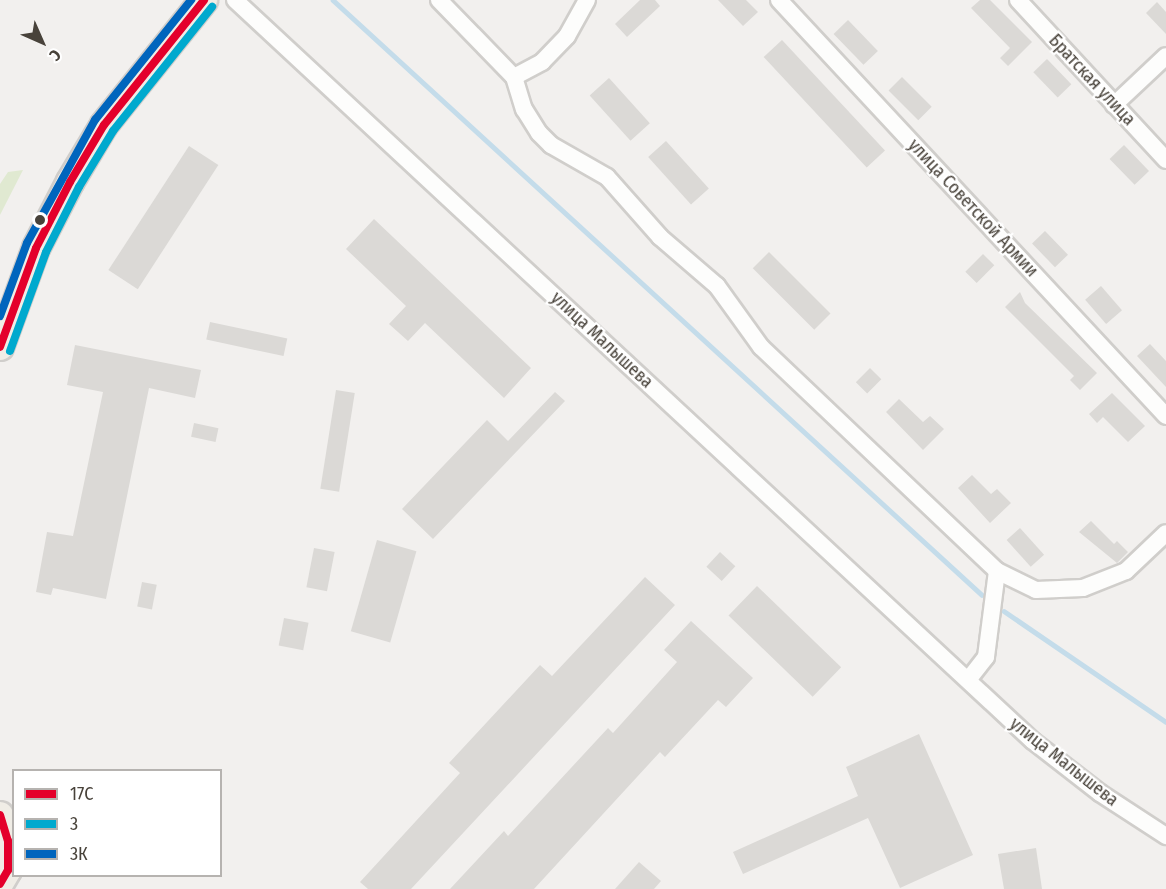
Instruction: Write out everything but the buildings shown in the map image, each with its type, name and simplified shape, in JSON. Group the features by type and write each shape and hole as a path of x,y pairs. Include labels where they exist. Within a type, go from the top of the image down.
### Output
{"main road":[{"path":"0,347 36,248 70,182 104,125 204,0"},
{"path":"0,815 8,841 8,870 0,884"}],"street":[{"name":"улица Малышева","path":"236,0 1041,747 1166,836"},
{"path":"439,0 514,77 524,109 539,133 551,146 607,177 660,237 717,286 761,347 997,571 1036,590 1083,588 1126,572 1166,533"},
{"path":"514,77 542,62 567,36 587,0"},
{"name":"улица Советской Армии","path":"779,0 1166,416"},
{"name":"Братская улица","path":"1018,0 1166,160"},
{"path":"1114,105 1166,56"},
{"path":"968,680 987,657 997,571"}],"green space":[{"path":"23,170 0,215 0,184 8,172"}],"waterway":[{"path":"333,0 982,595"},
{"path":"1004,611 1166,722"}],"transit line":[{"name":"3К","path":"0,316 27,243 95,120 191,0"},
{"name":"17С","path":"0,347 36,248 70,182 104,125 204,0"},
{"name":"3","path":"10,351 46,252 79,187 113,131 212,7"},
{"name":"17С","path":"0,815 8,841 8,870 0,884"}]}
